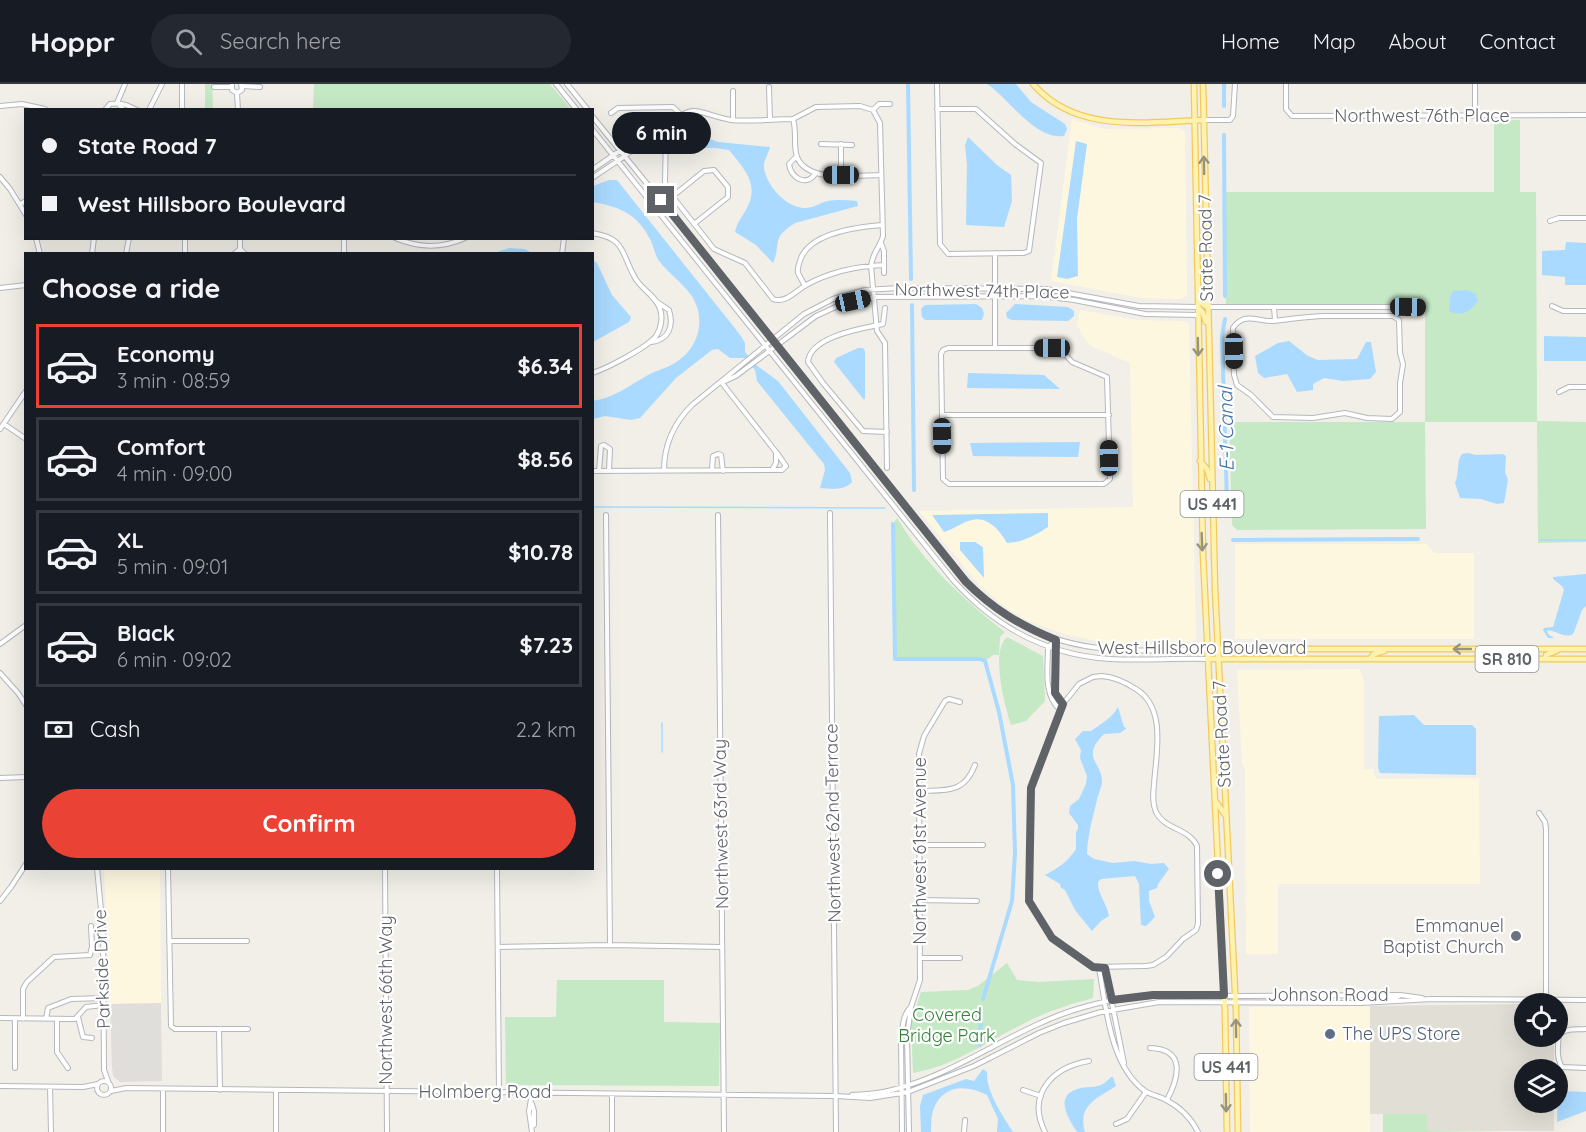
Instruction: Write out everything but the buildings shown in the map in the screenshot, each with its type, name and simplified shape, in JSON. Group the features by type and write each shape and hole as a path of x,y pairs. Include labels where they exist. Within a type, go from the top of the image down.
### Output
{"main road":[{"path":"1033,84 1060,107 1090,119 1117,122 1204,120"},
{"name":"State Road 7","path":"1194,84 1200,461 1207,659 1225,1002 1227,1132"},
{"name":"State Road 7","path":"1203,84 1212,484 1218,659 1235,995 1238,1132"},
{"path":"1197,284 1207,307"},
{"path":"1197,307 1203,313 1208,331"},
{"path":"1200,461 1207,469 1212,484"},
{"name":"West Hillsboro Boulevard","path":"1207,649 1586,649"},
{"path":"1358,659 1374,649"},
{"path":"1370,659 1374,654 1390,649"},
{"path":"1507,659 1532,656 1542,649"},
{"path":"1545,659 1549,654 1560,649"},
{"name":"West Hillsboro Boulevard","path":"1207,659 1586,659"},
{"path":"1215,800 1219,809 1226,816"},
{"path":"1216,829 1221,831 1228,842"}],"street":[{"path":"117,102 125,84"},
{"path":"150,108 162,84"},
{"path":"182,84 182,108"},
{"path":"556,84 575,108"},
{"path":"567,84 586,108"},
{"path":"937,84 940,244 942,249 948,254 1024,253 1029,251 1041,163 1015,144 976,109 938,109"},
{"path":"1204,120 1230,120 1233,116 1235,84"},
{"name":"Northwest 76th Place","path":"1286,84 1286,109 1292,116 1586,116"},
{"path":"1474,84 1474,116"},
{"path":"214,87 232,85 234,92 237,93 238,108"},
{"path":"237,93 241,91 242,85 260,87"},
{"path":"769,87 770,120"},
{"path":"733,91 733,120"},
{"path":"117,102 125,108"},
{"path":"107,108 117,102"},
{"path":"0,106 22,104 40,108"},
{"path":"873,110 879,104 890,104"},
{"path":"884,265 846,270 805,286 783,300 773,299 745,263 714,249 673,196 665,182 665,135 681,115 696,110 733,120 793,119 816,107 860,106 873,110 880,123 881,243 884,251 884,265 884,273"},
{"path":"611,113 618,108 673,107 681,115"},
{"name":"West Hillsboro Boulevard","path":"594,118 966,582 991,604 1011,619 1056,640 1106,650 1207,649"},
{"path":"793,119 797,156 802,164 815,174 881,175"},
{"name":"West Hillsboro Boulevard","path":"594,131 963,591 1000,622 1054,649 1109,659 1207,659"},
{"path":"594,169 644,134 665,135"},
{"path":"594,177 618,162 645,140 665,135"},
{"path":"821,144 852,145"},
{"path":"841,144 841,175"},
{"path":"797,156 789,164 795,176 806,182 810,181 815,174"},
{"path":"673,196 704,171 709,170 714,170 728,187 728,197 694,224"},
{"path":"0,178 24,211"},
{"path":"20,204 24,202"},
{"path":"1550,221 1559,218 1586,218"},
{"path":"805,286 798,267 810,244 823,237 868,226 882,225"},
{"path":"594,233 618,242 634,277 657,302 660,308 661,323 659,331 650,342 602,371 594,373"},
{"path":"240,240 240,249 243,252"},
{"path":"399,240 415,246 428,247 442,246 459,240"},
{"path":"881,243 872,258 871,266 876,326 885,343 887,468"},
{"path":"236,252 240,249"},
{"path":"995,254 995,348"},
{"path":"0,288 24,285"},
{"name":"Northwest 74th Place","path":"722,383 732,371 804,314 852,293 873,289 1060,290 1139,306 1197,307"},
{"name":"Northwest 74th Place","path":"722,383 736,376 806,322 827,310 874,297 1061,298 1145,314 1198,315"},
{"path":"650,342 659,341 667,335 671,320 667,307 657,302"},
{"path":"1552,306 1563,311 1586,310"},
{"path":"1207,307 1422,307"},
{"path":"1274,307 1279,319"},
{"path":"1279,319 1280,307"},
{"path":"885,308 883,324 856,328 844,333 819,346 808,357 808,362 862,431 887,432"},
{"path":"1284,316 1396,317 1399,320 1400,353 1403,364 1400,383 1400,412 1397,416 1392,419 1383,419 1345,413 1313,418 1276,418 1269,415 1251,395 1237,386 1234,375 1233,328 1237,322 1244,319 1279,319 1284,316"},
{"path":"948,348 995,348 1057,348 1072,362 1107,377 1110,479 1107,482 1104,484 949,484 945,482 943,479 941,354 948,348"},
{"path":"732,371 736,376"},
{"path":"594,471 782,470 786,466 722,383 692,405 681,418 666,448 664,470"},
{"path":"1559,392 1569,387 1586,387"},
{"path":"0,429 24,394"},
{"path":"942,415 1109,415"},
{"path":"4,424 24,437"},
{"path":"599,471 599,450 604,445 610,449 609,471"},
{"path":"772,470 776,463 776,452"},
{"path":"712,470 712,458 718,454 723,459 723,471"},
{"name":"Northwest 62nd Terrace","path":"830,513 836,1132"},
{"path":"606,515 610,945"},
{"name":"Northwest 63rd Way","path":"718,515 724,1132"},
{"path":"0,644 24,626"},
{"path":"1056,640 1048,647 1049,696 1059,709"},
{"path":"1056,640 1054,649 1055,693 1063,704"},
{"path":"0,673 24,702"},
{"path":"1093,677 1113,677 1142,693 1150,701 1157,724 1154,805 1161,820 1190,836 1197,846 1198,924 1196,930 1153,965 1099,968 1088,964 1052,938 1029,901 1031,788 1055,727 1059,709 1063,704 1076,687 1093,677"},
{"path":"1049,683 1054,682"},
{"name":"Northwest 61st Avenue","path":"909,1132 907,1037 911,1007 920,980 919,754 924,736 945,701 950,699 960,702"},
{"path":"919,790 957,788 968,780 975,765"},
{"path":"0,778 24,777"},
{"path":"1539,813 1546,829 1546,993"},
{"path":"920,845 983,845"},
{"path":"0,901 24,867"},
{"name":"Parkside Drive","path":"97,870 103,931 105,1070 111,1090"},
{"path":"168,870 171,1026 175,1029 248,1029"},
{"name":"Northwest 66th Way","path":"385,870 387,1132"},
{"path":"497,870 499,1092"},
{"path":"920,900 977,901"},
{"path":"23,1019 23,989 27,982 54,957 90,955 92,947 90,926"},
{"path":"169,941 247,941"},
{"path":"498,947 610,945 722,947"},
{"path":"920,958 960,958"},
{"path":"1099,968 1118,1057 1133,1081 1146,1092 1167,1100 1183,1111 1197,1132"},
{"path":"1105,968 1125,1067"},
{"name":"Holmberg Road","path":"844,1096 886,1092 901,1088 966,1062 1046,1020 1069,1011 1112,1000 1153,995 1224,995"},
{"name":"Johnson Road","path":"1224,995 1400,995 1432,999"},
{"path":"1371,1002 1375,999 1392,999 1400,995"},
{"path":"46,1019 50,1006 62,1004 71,999 104,998"},
{"path":"78,999 81,1002 78,1017 83,1037 92,1038"},
{"name":"Johnson Road","path":"1225,1002 1514,1000"},
{"name":"Johnson Road","path":"1568,1000 1586,1000"},
{"name":"Holmberg Road","path":"98,1091 106,1095 111,1090 126,1088 724,1094 870,1098 908,1092 974,1066 1051,1028 1107,1010 1165,1002 1225,1002"},
{"path":"81,1011 89,1005 104,1005"},
{"name":"Northwest 61st Avenue","path":"902,1132 901,1037 903,1022 911,1007"},
{"path":"0,1018 75,1019 78,1017"},
{"path":"15,1019 15,1068"},
{"path":"57,1019 57,1052 68,1068"},
{"path":"219,1029 220,1090"},
{"path":"1586,1029 1567,1030 1559,1034 1558,1048 1559,1063 1562,1067 1586,1068"},
{"path":"1150,1048 1162,1048 1167,1051 1177,1065 1178,1074 1167,1100"},
{"path":"1045,1132 1039,1116 1041,1096 1049,1081 1073,1064 1089,1061"},
{"name":"Parkside Drive","path":"98,1091 105,1070"},
{"name":"Holmberg Road","path":"99,1083 109,1082 126,1088"},
{"path":"0,1086 87,1087 99,1083"},
{"path":"50,1087 51,1132"},
{"path":"87,1087 98,1091"},
{"path":"163,1089 163,1132"},
{"path":"1023,1090 1041,1096"},
{"path":"276,1091 276,1132"},
{"path":"1116,1124 1127,1119 1146,1092"},
{"path":"532,1093 529,1112 532,1130"},
{"path":"612,1094 612,1132"},
{"path":"964,1132 965,1120"}],"shaded area":[{"path":"1072,119 1104,129 1179,128 1185,132 1187,295 1181,299 1141,298 1051,281"},
{"path":"1080,310 1136,320 1181,321 1189,324 1196,639 1192,642 1106,643 1064,634 1026,620 1009,610 980,586 919,511 1133,507 1130,363 1089,345 1077,325"},
{"path":"1235,544 1426,544 1435,553 1474,553 1474,639 1235,639"},
{"path":"1360,669 1364,681 1364,769 1374,769 1377,779 1479,778 1480,884 1278,884 1278,954 1246,954 1245,770 1242,763 1237,670"},
{"path":"104,870 160,870 161,1003 110,1004"},
{"path":"161,1003 162,1081 120,1082 113,1076 110,1004"},
{"path":"1514,1004 1514,1047 1554,1047 1554,1059 1514,1059 1514,1113 1554,1113 1554,1131 1427,1131 1426,1114 1370,1114 1370,1006"},
{"path":"1370,1006 1370,1132 1250,1132 1249,1007"}],"green space":[{"path":"205,84 212,84 213,108 205,108"},
{"path":"314,84 550,84 570,108 313,108"},
{"path":"1494,120 1520,120 1520,192 1536,192 1537,421 1586,422 1586,542 1538,543 1537,422 1425,422 1425,305 1226,304 1223,192 1494,192"},
{"path":"1229,422 1425,422 1426,529 1237,530 1232,525"},
{"path":"897,518 908,535 946,580 1005,632 1000,637 999,655 993,655 985,661 980,659 895,659 893,524"},
{"path":"1007,637 1043,656 1045,701 1026,721 1011,725 999,666 1002,644"},
{"name":"Covered Bridge Park","path":"1007,963 1017,980 1038,982 1094,979 1093,998 1040,1016 942,1065 913,1073 911,1024 921,992 968,990 978,986"},
{"path":"557,980 664,980 664,1022 720,1023 719,1086 506,1085 505,1017 556,1017"},
{"path":"1383,1114 1427,1114 1427,1131 1501,1132 1383,1132"}],"water":[{"path":"987,84 1016,84 1031,102 1065,124 1067,129 1064,136 1042,132"},
{"path":"681,131 718,142 770,147 764,164 767,179 777,194 791,204 808,208 828,201 844,200 857,201 858,206 795,223 787,228 779,237 773,263 756,245 735,232 748,206 752,190 751,182 744,169 729,150 710,148 693,153 687,152 684,142 676,138"},
{"path":"968,137 1011,175 1012,201 1004,227 966,225 965,145"},
{"path":"1076,141 1087,144 1077,219 1078,276 1067,279 1057,277"},
{"path":"609,180 617,180 741,336 745,343 745,352 756,365 778,381 850,473 852,482 849,485 837,489 820,488 825,470 824,464 757,381 755,370 745,358 730,358 718,349 712,350 676,378 640,418 631,420 605,416 594,419 594,400 615,394 672,364 686,354 696,339 699,321 696,303 684,286 660,262 651,241 640,224 620,209 594,202 594,186"},
{"path":"1566,242 1586,243 1586,285 1565,285 1565,277 1542,275 1542,251 1565,250"},
{"path":"509,248 525,249 530,252 497,252"},
{"path":"594,261 612,295 631,317 629,322 594,341"},
{"path":"1467,290 1476,294 1478,301 1475,305 1469,311 1462,313 1449,311 1453,291"},
{"path":"976,304 982,308 984,314 982,320 925,320 922,317 921,309 925,305"},
{"path":"1015,304 1068,307 1074,311 1074,316 1068,321 1012,320 1007,318 1006,313"},
{"path":"1544,336 1586,337 1586,361 1544,361"},
{"path":"1289,341 1308,356 1318,360 1357,359 1366,342 1371,342 1376,372 1370,379 1343,381 1324,378 1313,384 1313,390 1297,392 1287,374 1264,378 1258,373 1255,356 1278,343"},
{"path":"863,348 865,351 864,400 834,362 836,358"},
{"path":"968,373 1044,375 1060,389 967,388"},
{"path":"1080,442 1078,457 973,456 970,443"},
{"path":"1462,454 1506,456 1505,472 1508,480 1504,503 1460,498 1455,483 1458,463"},
{"path":"1048,513 1048,527 1018,542 1007,543 997,529 983,520 968,521 944,532 932,515"},
{"path":"960,542 975,542 983,547 984,578 960,550"},
{"path":"1586,574 1586,606 1582,610 1574,632 1572,635 1565,635 1547,630 1548,634 1554,638 1548,638 1543,630 1553,627 1564,590 1553,577"},
{"path":"1118,707 1124,727 1127,728 1120,733 1104,734 1094,749 1094,759 1102,781 1087,854 1094,859 1113,863 1134,861 1151,864 1164,863 1169,869 1157,888 1149,891 1149,901 1155,917 1146,926 1141,925 1139,884 1135,876 1101,879 1098,886 1109,916 1092,931 1075,910 1060,884 1045,875 1063,864 1076,849 1078,825 1069,813 1070,806 1079,799 1087,776 1080,758 1081,750 1075,739 1083,731 1091,731 1103,723"},
{"path":"1414,715 1424,725 1472,725 1476,729 1476,775 1380,773 1378,768 1379,716"},
{"path":"983,1069 987,1072 989,1088 996,1104 1013,1132 997,1132 998,1119 987,1095 964,1088 950,1091 938,1100 931,1120 931,1132 921,1132 920,1106 923,1095 966,1079 974,1081"},
{"path":"1111,1077 1116,1086 1091,1103 1084,1115 1085,1132 1077,1132 1066,1110 1065,1098 1080,1088 1102,1085"},
{"path":"1568,1091 1586,1092 1586,1111 1557,1122 1557,1113 1568,1113"}],"waterway":[{"path":"908,84 911,279"},
{"name":"E-1 Canal","path":"1224,84 1224,106"},
{"name":"E-1 Canal","path":"1224,135 1225,296"},
{"path":"912,305 914,490"},
{"name":"E-1 Canal","path":"1225,319 1222,336 1227,503"},
{"path":"594,507 885,508"},
{"path":"893,524 895,659 980,659 985,661 999,712 1013,785 1015,853 1012,901 983,999"},
{"path":"1233,540 1418,539"},
{"path":"1540,540 1586,540"},
{"path":"662,723 662,752"},
{"path":"980,1045 981,1009"}],"place":[{"name":"Emmanuel Baptist Church","path":"1516,936"},
{"name":"The UPS Store","path":"1330,1034"}],"route":[{"path":"661,200 966,582 1011,619 1056,640 1055,693 1063,704 1059,709 1055,727 1031,788 1029,894 1032,908 1052,938 1093,967 1105,968 1112,1000 1153,995 1224,995 1218,874"}]}
